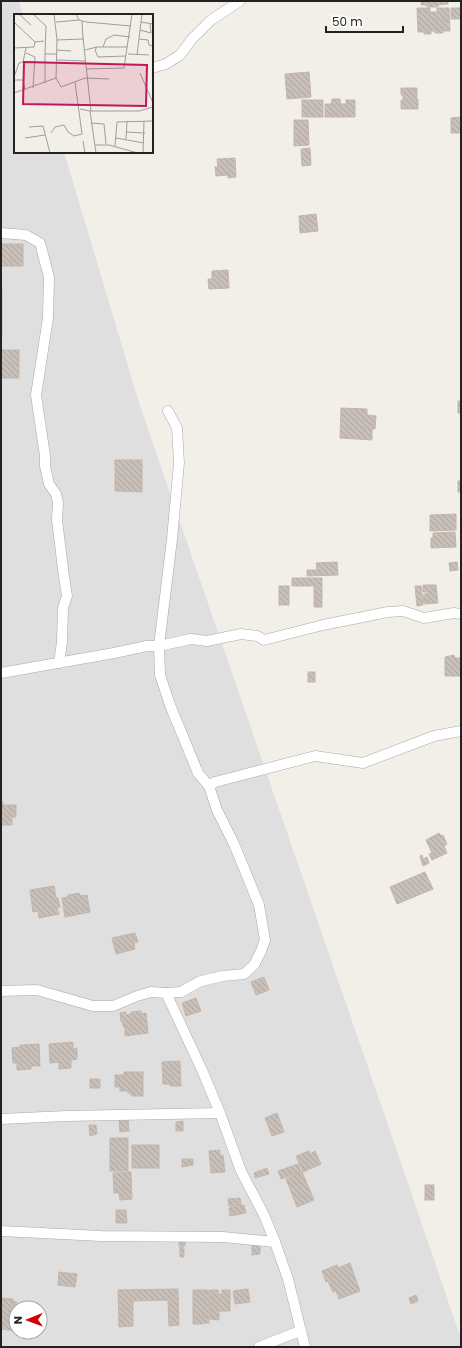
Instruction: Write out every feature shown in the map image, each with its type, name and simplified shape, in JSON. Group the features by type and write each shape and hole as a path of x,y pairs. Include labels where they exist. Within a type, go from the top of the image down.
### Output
{"street":[{"path":"153,68 166,64 180,55 192,39 211,20 240,1"},
{"path":"1,233 26,234 40,243 49,276 48,318 36,395 45,456 45,466 49,484 56,494 58,503 57,520 67,596 62,608 62,642 59,663"},
{"path":"1,991 37,990 93,1006 113,1006 151,992 181,992 201,982 223,976 244,974 254,966 265,940 259,905 234,844 217,810 209,786 198,773 170,705 160,675 159,646 172,539 179,463 177,428 168,411"},
{"path":"1,673 114,654 147,646 159,646 191,639 207,641 241,634 256,636 264,640 323,625 388,612 403,612 424,618 461,614"},
{"path":"209,786 215,782 315,756 363,763 434,736 461,731"},
{"path":"166,993 202,1070 220,1113 241,1171 264,1215 275,1242 288,1279 305,1347"},
{"path":"1,1119 66,1116 220,1113"},
{"path":"1,1231 101,1236 223,1237 275,1242"},
{"path":"260,1347 300,1331"}],"shaded area":[{"path":"1,1 19,1 23,14 14,14 14,153 64,153 140,406 461,1339 461,1347 1,1347"}],"building":[{"path":"421,1 448,1 448,4 438,5 438,7 427,7 427,5 421,5"},
{"path":"417,8 430,8 430,12 437,12 437,8 449,8 450,31 435,33 435,31 431,31 431,34 418,32"},
{"path":"451,8 461,8 461,19 451,19"},
{"path":"309,72 311,97 287,99 285,74"},
{"path":"401,88 417,88 416,100 418,99 418,109 401,109 401,100 403,100 403,95 401,95"},
{"path":"332,99 340,99 341,104 346,104 346,100 355,100 355,117 325,117 325,104 331,104"},
{"path":"302,100 323,100 323,117 302,117"},
{"path":"461,117 461,133 451,133 451,118"},
{"path":"294,120 308,120 309,145 294,146"},
{"path":"310,148 311,165 302,166 301,149"},
{"path":"235,158 236,177 228,178 228,175 216,176 215,167 218,167 217,159"},
{"path":"316,214 318,231 300,233 299,216"},
{"path":"1,244 23,244 23,266 1,266"},
{"path":"228,270 229,288 209,289 208,279 212,279 212,271"},
{"path":"2,290 2,336 1,336"},
{"path":"1,350 19,350 19,378 1,378"},
{"path":"458,401 461,401 461,413 458,413"},
{"path":"341,408 367,409 367,415 376,416 375,429 372,429 372,440 340,438"},
{"path":"115,460 142,460 142,492 115,491"},
{"path":"458,481 461,481 461,492 458,492"},
{"path":"456,514 456,530 430,531 430,515"},
{"path":"455,532 456,547 431,548 431,538 433,538 433,533"},
{"path":"337,562 338,575 307,576 307,570 317,570 316,563"},
{"path":"457,562 458,570 450,571 449,563"},
{"path":"292,578 322,578 322,607 314,607 314,586 292,586"},
{"path":"423,585 436,585 438,603 424,604 423,596 424,594 428,594 427,592 423,592"},
{"path":"279,586 289,586 289,605 279,605"},
{"path":"415,586 421,586 423,605 417,606"},
{"path":"454,655 455,658 461,658 461,676 445,676 445,657"},
{"path":"308,672 315,672 315,682 308,682"},
{"path":"1,802 3,802 3,805 16,805 16,817 12,817 12,825 1,825"},
{"path":"439,833 441,836 443,835 447,844 444,846 447,853 432,860 429,854 432,853 426,840"},
{"path":"422,855 423,859 427,857 429,863 423,866 420,856"},
{"path":"425,872 433,889 397,904 390,887"},
{"path":"54,886 56,898 58,898 60,907 57,908 59,914 39,918 38,911 33,912 30,890"},
{"path":"79,893 80,896 87,895 90,912 65,917 62,898"},
{"path":"135,933 138,942 134,943 135,949 116,954 112,938"},
{"path":"264,977 269,990 256,995 251,982"},
{"path":"196,998 201,1011 186,1016 182,1003"},
{"path":"141,1011 141,1014 146,1013 148,1033 125,1036 125,1027 123,1027 123,1022 121,1022 120,1013 126,1012 126,1015 131,1014 131,1012"},
{"path":"73,1042 73,1049 77,1048 77,1059 71,1060 71,1068 59,1069 59,1062 50,1063 49,1044"},
{"path":"39,1044 40,1066 31,1066 31,1069 17,1070 17,1063 13,1063 12,1048 20,1047 20,1045"},
{"path":"180,1061 181,1086 170,1086 170,1084 163,1084 162,1062"},
{"path":"124,1072 143,1072 143,1096 131,1096 131,1093 128,1093 128,1091 120,1091 120,1087 115,1087 115,1075 124,1075"},
{"path":"90,1079 100,1079 100,1088 90,1088"},
{"path":"277,1113 284,1132 272,1136 265,1118"},
{"path":"119,1119 128,1119 129,1131 120,1132"},
{"path":"183,1121 183,1131 176,1131 176,1122"},
{"path":"89,1125 96,1125 97,1134 90,1136"},
{"path":"110,1138 128,1138 128,1171 110,1171"},
{"path":"132,1145 159,1145 159,1168 132,1168"},
{"path":"220,1150 220,1156 223,1155 225,1172 211,1173 209,1151"},
{"path":"309,1151 310,1154 315,1151 321,1164 303,1172 296,1156"},
{"path":"182,1159 193,1159 193,1165 182,1167"},
{"path":"298,1164 301,1172 281,1179 278,1171"},
{"path":"267,1168 269,1174 255,1178 254,1173"},
{"path":"131,1172 132,1199 120,1200 119,1193 114,1193 113,1173"},
{"path":"302,1172 314,1200 297,1207 286,1179"},
{"path":"425,1185 434,1185 434,1200 425,1200"},
{"path":"240,1198 241,1205 229,1206 228,1199"},
{"path":"244,1205 246,1213 230,1216 229,1208"},
{"path":"116,1210 126,1210 127,1223 116,1223"},
{"path":"179,1242 185,1242 185,1246 179,1246"},
{"path":"252,1244 260,1244 260,1254 252,1255"},
{"path":"180,1247 184,1248 184,1257 180,1257"},
{"path":"350,1263 360,1291 339,1299 336,1291 333,1292 328,1281 326,1282 322,1271 337,1265 338,1268"},
{"path":"59,1272 77,1274 75,1287 58,1285"},
{"path":"178,1289 179,1325 169,1326 168,1300 133,1301 133,1326 119,1327 118,1290"},
{"path":"248,1289 250,1302 235,1304 233,1291"},
{"path":"193,1290 209,1290 209,1323 193,1324"},
{"path":"210,1290 218,1290 218,1294 222,1294 222,1290 230,1290 230,1311 219,1311 219,1320 210,1319"},
{"path":"416,1295 418,1301 411,1304 409,1298"},
{"path":"2,1298 13,1299 8,1300 8,1330 2,1329"}]}
